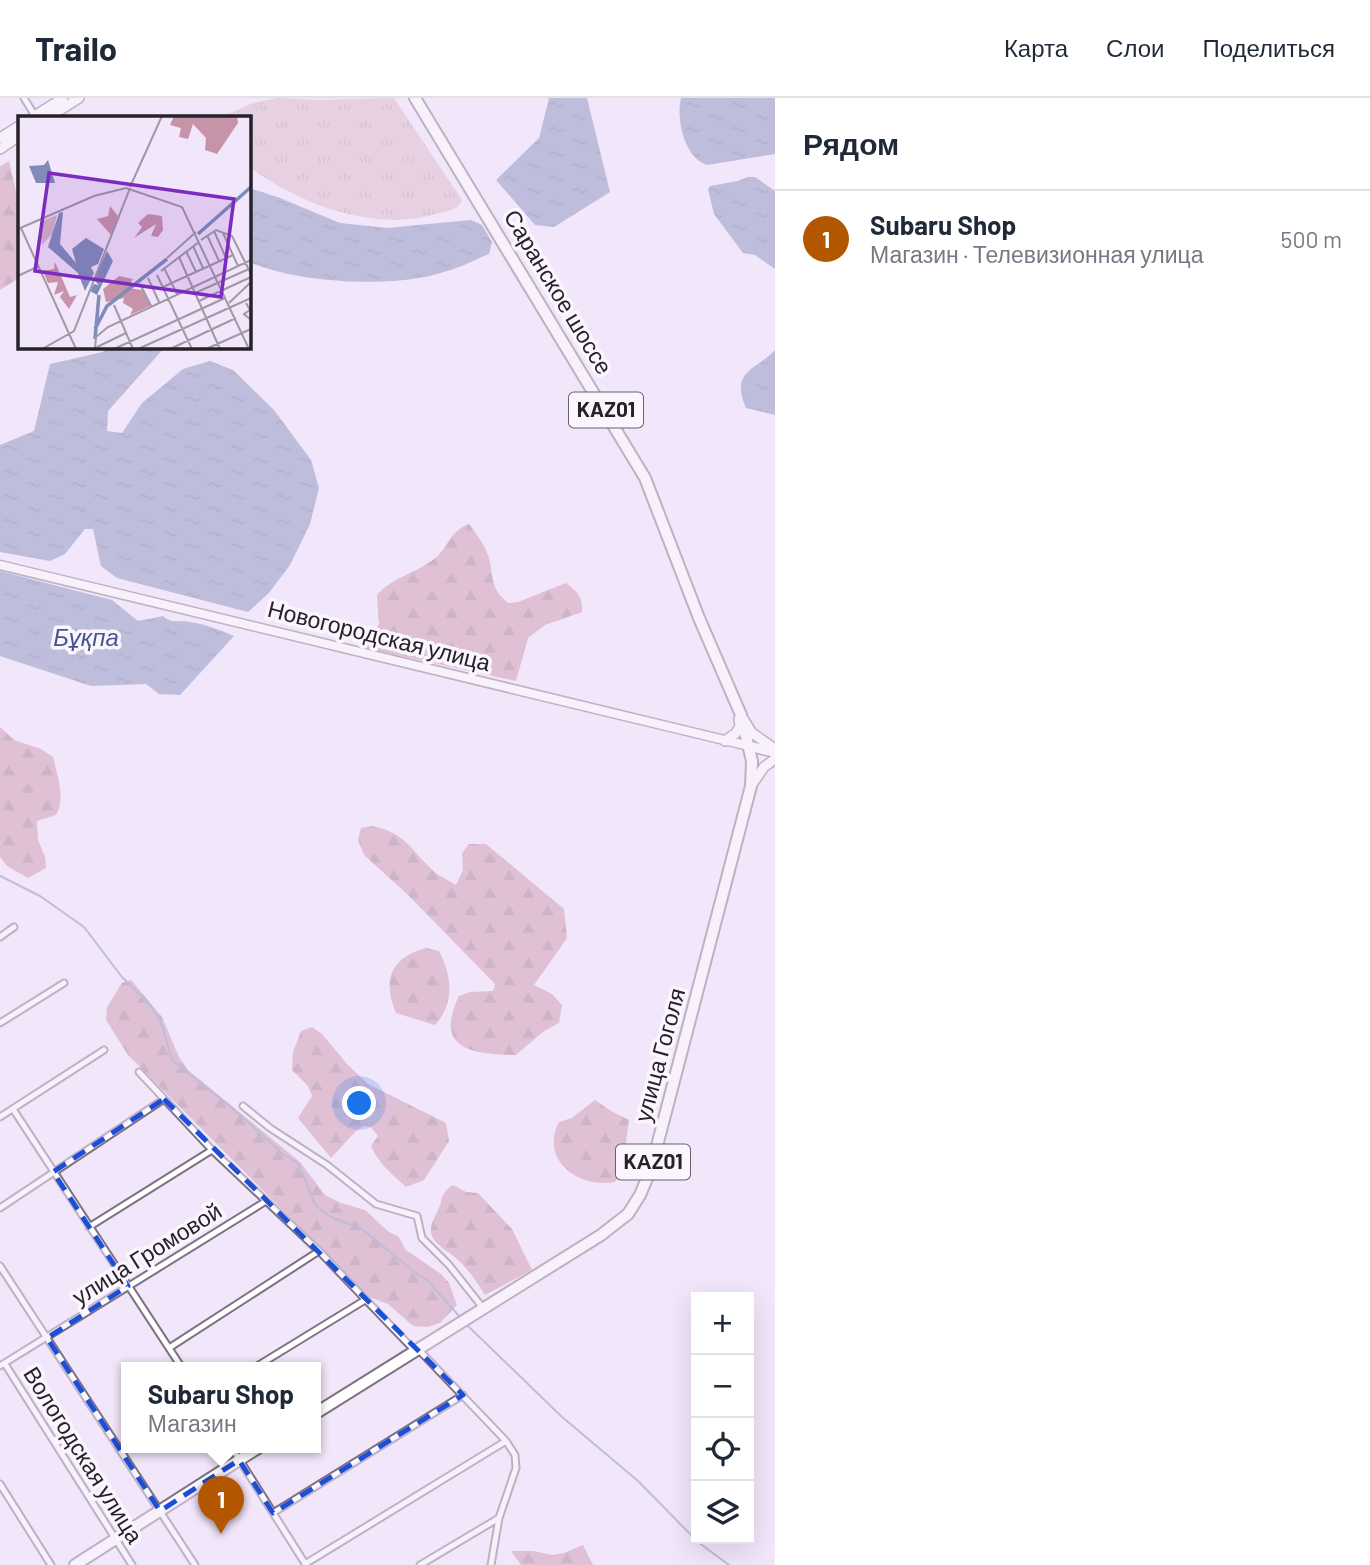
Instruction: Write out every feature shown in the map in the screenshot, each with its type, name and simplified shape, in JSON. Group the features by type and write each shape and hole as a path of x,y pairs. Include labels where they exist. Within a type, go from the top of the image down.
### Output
{"highway":[{"name":"Саранское шоссе","path":"415,98 645,478 699,618 741,715 749,746"},
{"name":"улица Гоголя","path":"321,1410 601,1235 628,1214 651,1169 751,786 752,761 749,746"},
{"path":"75,1565 250,1453"}],"main road":[{"path":"36,116 62,98"},
{"path":"51,116 79,98"},
{"path":"0,138 18,127"},
{"path":"0,149 18,137"},
{"path":"725,741 736,733 740,726 736,703"},
{"path":"741,715 752,733 775,751"},
{"path":"749,746 775,751"},
{"path":"751,786 764,768 775,759"}],"street":[{"path":"24,98 34,116"},
{"name":"Новогородская улица","path":"0,565 749,746"},
{"path":"0,937 14,927"},
{"path":"0,1023 64,983"},
{"path":"0,1117 104,1050"},
{"path":"139,1072 212,1150 318,1251 506,1441 515,1455 516,1468 499,1518 491,1565"},
{"path":"0,1208 164,1099"},
{"path":"243,1106 270,1128 327,1165 376,1204 417,1216 422,1238 449,1265 483,1308"},
{"path":"13,1109 178,1362"},
{"path":"89,1227 212,1150"},
{"name":"улица Громовой","path":"2,1365 266,1201"},
{"path":"169,1348 318,1251"},
{"path":"0,1266 121,1451"},
{"path":"264,1362 365,1300"},
{"name":"Вологодская улица","path":"2,1365 132,1565"},
{"path":"273,1513 463,1395"},
{"path":"235,1453 305,1565 506,1441"},
{"path":"122,1453 195,1565"},
{"path":"0,1484 51,1565"},
{"path":"420,1565 499,1518"}],"highlighted area":[{"path":"164,1099 463,1395 273,1513 239,1460 160,1511 47,1338 128,1286 53,1172"}],"green space":[{"path":"278,98 394,98 462,200 451,210 411,219 387,220 362,217 313,203 250,168 250,116 224,116 252,103"},
{"path":"9,161 18,201 18,279 0,290 0,166"},
{"path":"469,524 487,553 495,588 508,603 518,602 566,583 578,595 582,612 545,625 528,638 516,681 360,647 379,625 377,595 389,584 434,559 457,531"},
{"path":"0,727 14,740 41,749 53,757 58,779 60,802 56,815 37,821 38,840 46,868 28,878 7,866 0,857"},
{"path":"372,826 402,839 437,874 456,885 463,870 462,853 469,844 486,844 564,909 567,938 534,985 552,994 562,1005 559,1023 544,1031 516,1055 472,1050 454,1038 451,1028 452,1014 459,996 470,992 493,991 495,984 406,893 364,855 358,840 361,828"},
{"path":"426,948 439,951 449,980 446,1008 435,1025 396,1013 390,990 390,980 397,964 414,952"},
{"path":"131,980 162,1017 179,1057 188,1070 300,1162 325,1195 365,1210 389,1232 398,1236 406,1250 441,1274 449,1283 457,1305 440,1323 427,1327 413,1326 388,1304 369,1297 128,1055 106,1020 107,1007 122,983"},
{"path":"312,1027 322,1034 368,1084 446,1123 449,1141 424,1180 406,1187 391,1173 371,1146 378,1136 371,1127 364,1126 357,1130 331,1158 298,1118 312,1096 308,1086 292,1070 293,1052 301,1031"},
{"path":"595,1100 629,1120 622,1171 615,1182 588,1181 576,1176 558,1160 554,1148 554,1136 559,1122 572,1118"},
{"path":"453,1185 466,1192 478,1193 512,1229 532,1270 485,1295 466,1268 438,1244 432,1235 432,1225 443,1195"},
{"path":"583,1545 593,1565 521,1565 511,1551 533,1551 552,1555"}],"water":[{"path":"549,98 587,98 610,192 554,227 535,225 496,180 539,138"},
{"path":"681,98 775,98 775,154 707,165 699,161 687,146 681,126"},
{"path":"755,177 775,191 775,269 755,255 743,253 714,214 708,189 710,186"},
{"path":"250,188 340,223 387,228 471,220 482,225 492,242 489,254 456,268 399,281 318,279 250,262"},
{"path":"106,348 164,348 108,411 107,431 122,433 142,403 183,369 210,361 233,370 274,410 311,460 319,488 310,524 290,565 269,593 248,612 117,578 101,566 93,529 85,529 65,554 50,561 0,552 0,445 34,431 50,364 103,352"},
{"path":"775,350 775,415 746,408 741,386 747,373"},
{"name":"Бұқпа","path":"0,571 112,600 138,621 163,616 172,621 207,626 234,636 180,695 159,694 146,684 91,686 0,656"}],"waterway":[{"path":"0,876 40,896 84,927 161,1022 172,1060 231,1107 283,1154 298,1163 316,1206 331,1217 362,1229 427,1280 459,1316"},
{"path":"467,1325 561,1416 638,1481 698,1542 729,1565"}],"place":[{"name":"Subaru Shop","path":"221,1534"}]}
